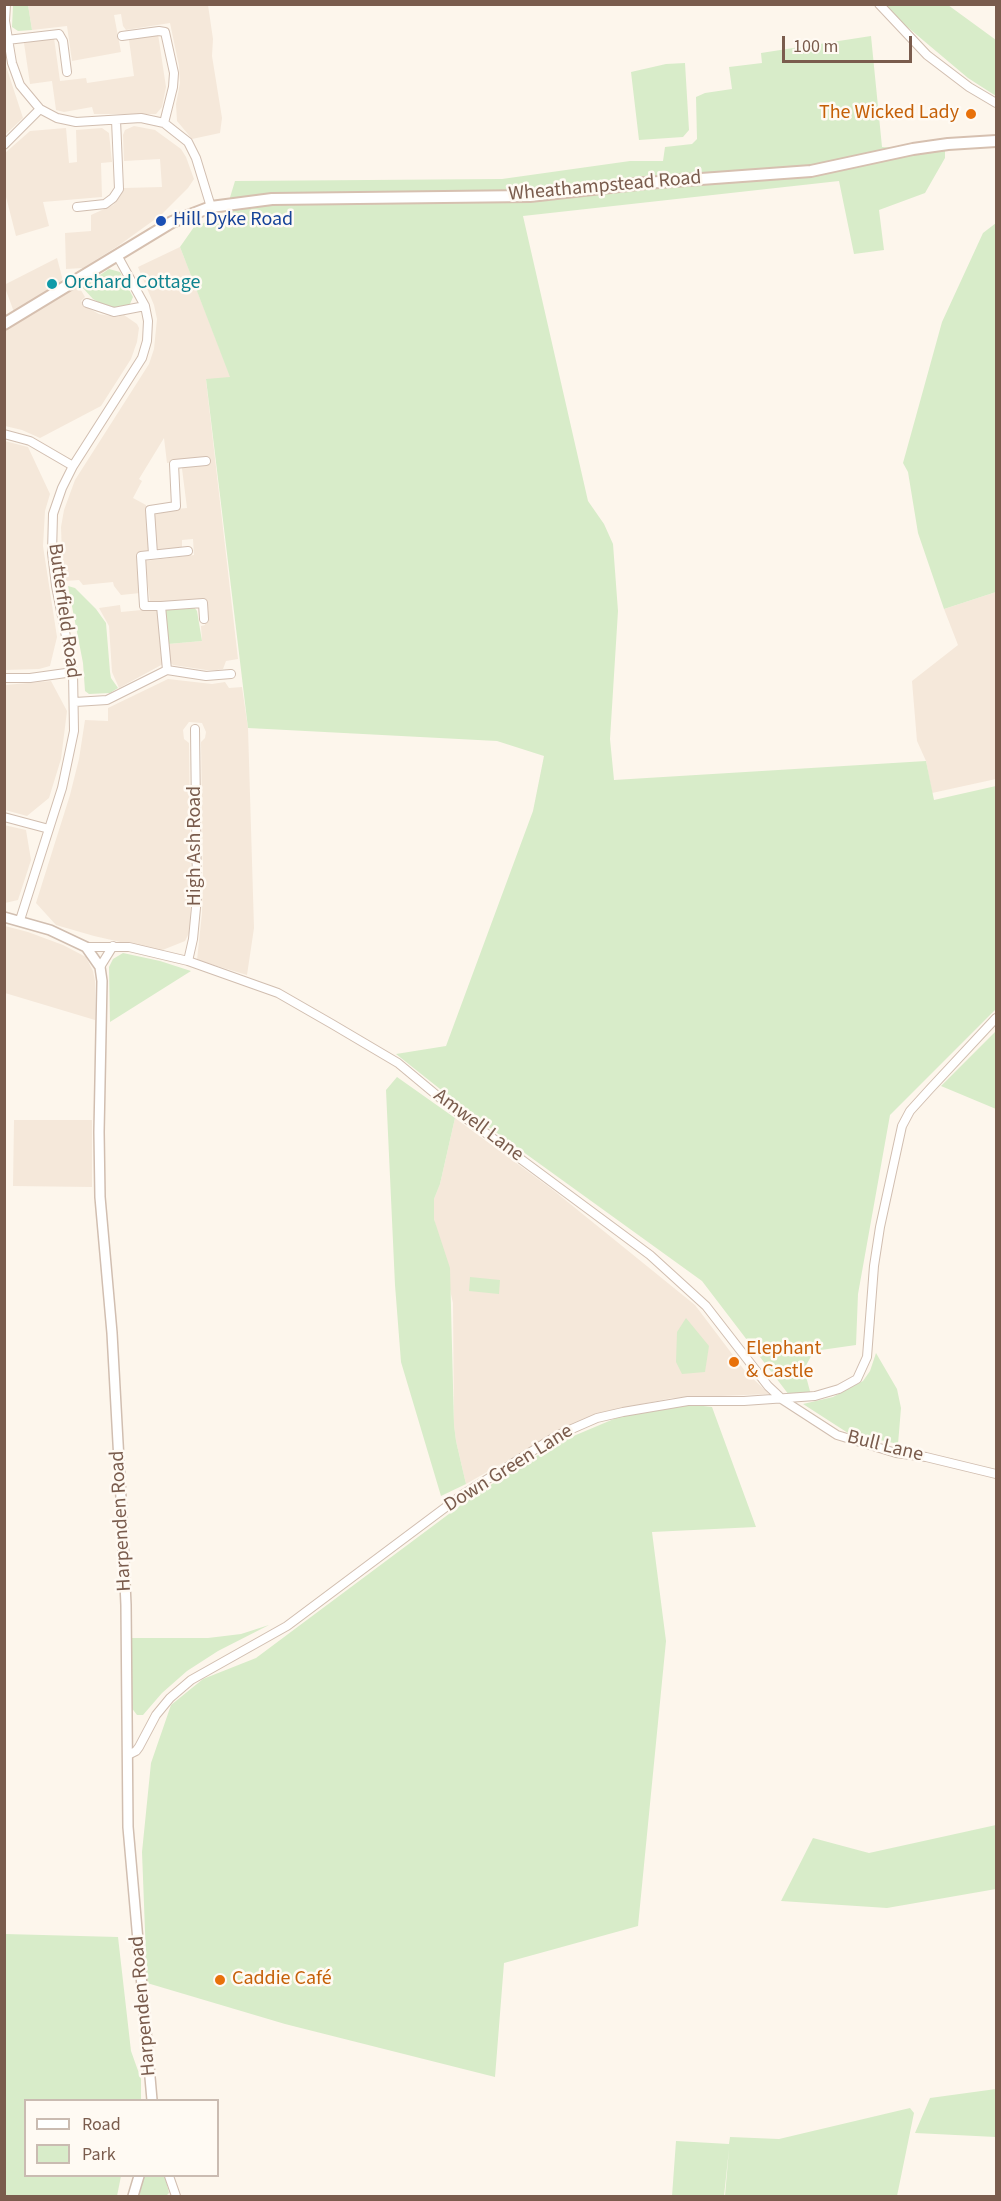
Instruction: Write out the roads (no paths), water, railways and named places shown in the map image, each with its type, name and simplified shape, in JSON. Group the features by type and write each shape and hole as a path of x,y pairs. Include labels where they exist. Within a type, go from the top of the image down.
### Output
{"main road":[{"name":"Wheathampstead Road","path":"4,324 172,222 210,207 272,199 530,196 646,183 811,171 913,149 996,141"}],"street":[{"path":"6,4 7,40 20,85 40,109 57,118 76,122 141,118 164,123 188,142 196,158 210,207"},
{"path":"879,4 927,55 969,87 996,103"},
{"path":"122,36 165,32 174,73 164,123"},
{"path":"7,40 59,34 63,40 67,72"},
{"path":"4,145 40,109"},
{"path":"77,207 105,204 113,198 118,189 116,120"},
{"name":"Butterfield Road","path":"20,920 62,788 74,732 73,672 56,585 51,533 54,514 62,488 73,466 142,358 147,341 148,321 145,306 117,255"},
{"path":"87,303 114,312 145,306"},
{"path":"4,434 30,441 73,466"},
{"path":"153,554 150,510 176,506 174,464 206,461"},
{"path":"188,551 141,556 144,606 203,603 204,619"},
{"path":"161,606 167,670"},
{"path":"75,702 107,700 167,670 206,676 231,674"},
{"path":"4,678 30,678 73,672"},
{"name":"High Ash Road","path":"188,961 193,939 197,897 195,729"},
{"path":"4,817 49,829"},
{"path":"4,917 50,930 86,947"},
{"path":"100,967 113,946"},
{"name":"Amwell Lane","path":"86,947 129,947 188,961 278,993 398,1063 452,1108 651,1255 706,1306 768,1386 783,1400"},
{"name":"Harpenden Road","path":"86,947 100,967 103,997 99,1132 100,1197 112,1333 126,1605 128,1827 152,2099"},
{"name":"Down Green Lane","path":"128,1755 139,1747 156,1714 191,1680 287,1626 462,1495 558,1436 597,1418 688,1401 783,1400 815,1396 839,1389 857,1379 867,1357 873,1266 902,1126 910,1111 996,1018"},
{"name":"Bull Lane","path":"783,1400 837,1435 896,1453 926,1457 996,1474"},
{"path":"133,2196 138,2177"},
{"path":"170,2177 176,2196"}],"place":[{"name":"The Wicked Lady","path":"971,114"},
{"name":"Hill Dyke Road","path":"161,221"},
{"name":"Orchard Cottage","path":"52,284"},
{"name":"Elephant & Castle","path":"734,1362"},
{"name":"Caddie Café","path":"220,1980"}]}
